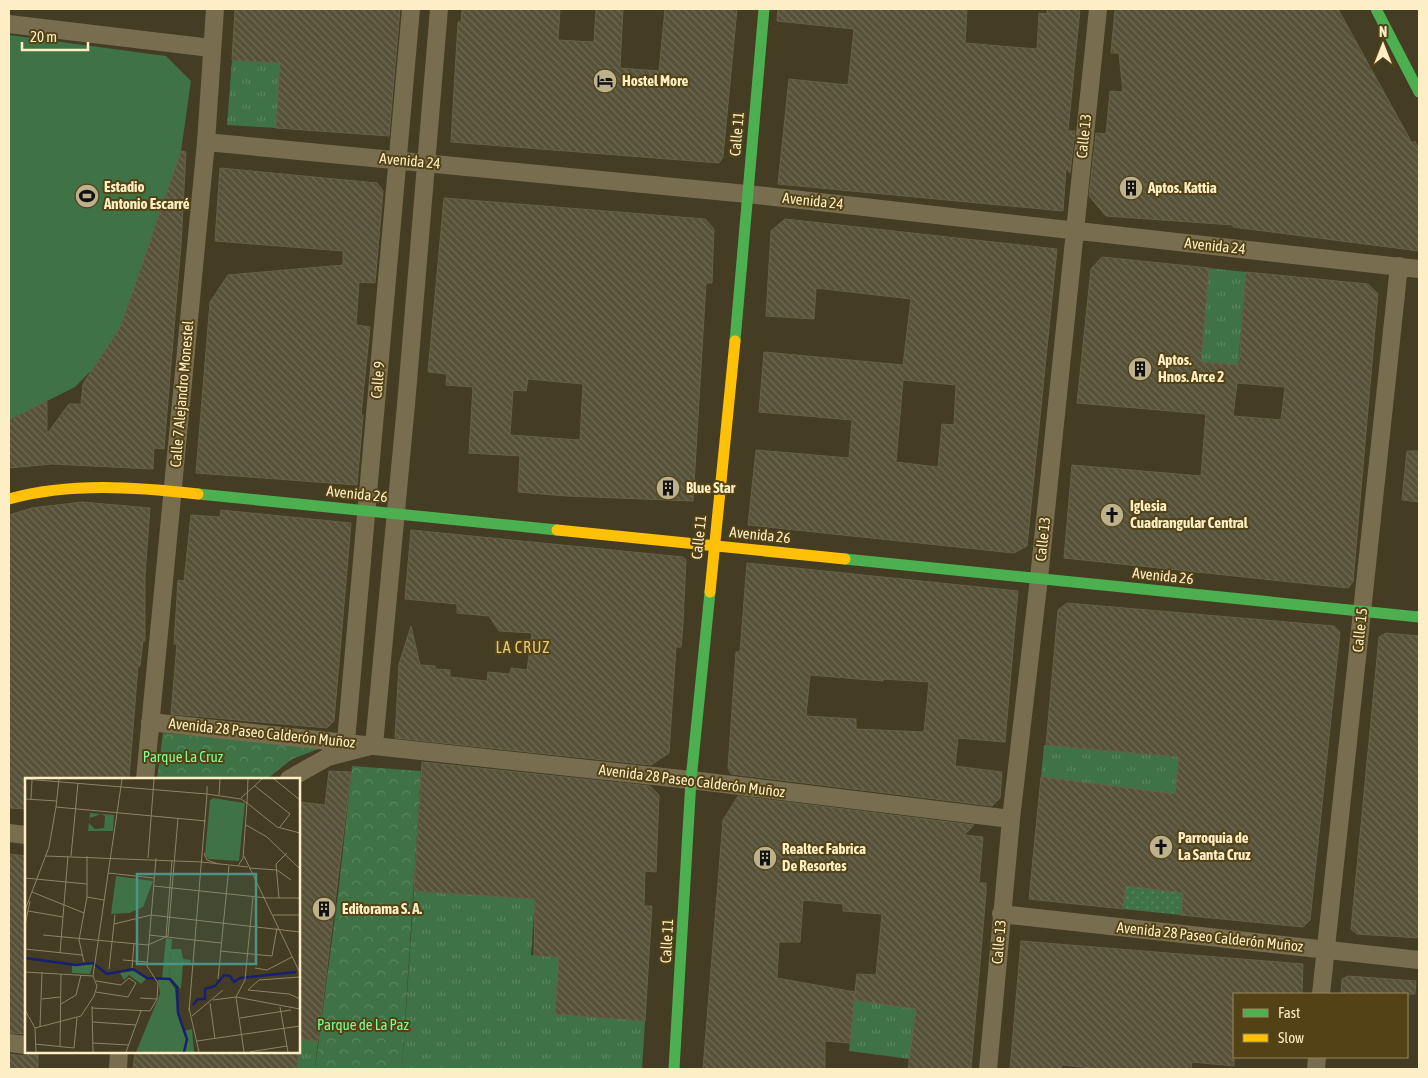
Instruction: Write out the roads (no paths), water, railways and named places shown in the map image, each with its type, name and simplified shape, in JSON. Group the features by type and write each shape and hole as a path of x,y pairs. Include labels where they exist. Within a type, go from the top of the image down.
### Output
{"street":[{"name":"Calle 7 Alejandro Monestel","path":"145,778 206,142 215,9"},
{"name":"Calle 9","path":"346,747 411,9"},
{"name":"Calle 9","path":"374,745 396,513 438,9"},
{"name":"Calle 11","path":"674,1069 692,780 713,546 735,344 764,9"},
{"name":"Calle 13","path":"988,1069 1001,914 1039,578 1098,9"},
{"path":"1376,9 1419,92"},
{"path":"9,24 212,48"},
{"name":"Avenida 24","path":"206,142 747,194 1419,269"},
{"name":"Calle 15","path":"1321,993 1399,266"},
{"name":"Avenida 26","path":"9,499 43,491 70,488 173,491 1419,617"},
{"name":"Avenida 28 Paseo Calderón Muñoz","path":"150,722 346,747 374,745 692,780 1011,819"},
{"name":"Avenida 28 Paseo Calderón Muñoz","path":"291,778 346,747"},
{"path":"9,833 25,835"},
{"name":"Avenida 28 Paseo Calderón Muñoz","path":"1001,914 1419,960"},
{"path":"9,1043 25,1045"},
{"path":"118,1069 119,1053"}],"place":[{"name":"Hostel More","path":"605,81"},
{"name":"Aptos. Kattia","path":"1131,188"},
{"name":"Estadio Antonio Escarré","path":"87,196"},
{"name":"Aptos. Hnos. Arce 2","path":"1140,369"},
{"name":"Blue Star","path":"668,488"},
{"name":"Iglesia Cuadrangular Central","path":"1112,515"},
{"name":"Parroquia de La Santa Cruz","path":"1161,847"},
{"name":"Realtec Fabrica De Resortes","path":"765,858"},
{"name":"Editorama S. A.","path":"324,909"}],"district":[{"name":"LA CRUZ","path":"523,647"}],"park label":[{"name":"Parque La Cruz","path":"183,757"},
{"name":"Parque de La Paz","path":"363,1025"}]}
